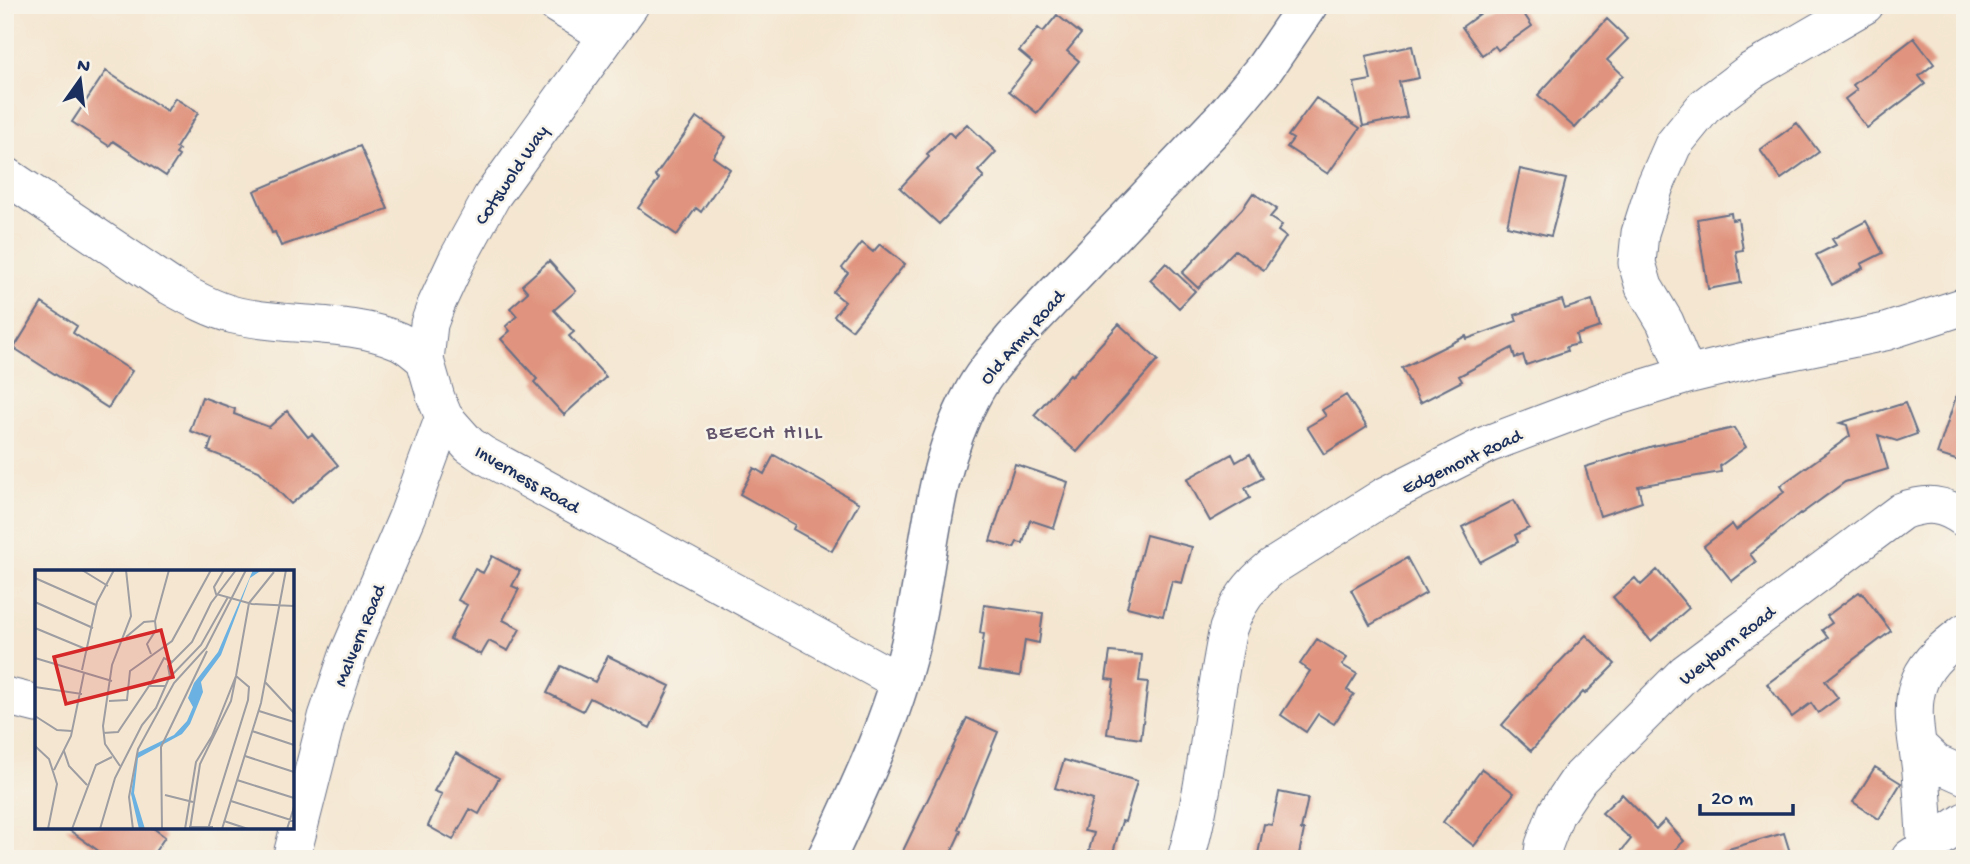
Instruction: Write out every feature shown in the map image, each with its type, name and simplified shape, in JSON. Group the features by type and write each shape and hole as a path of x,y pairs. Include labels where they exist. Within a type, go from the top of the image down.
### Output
{"street":[{"path":"557,5 607,36"},
{"name":"Cotswold Way","path":"425,360 429,324 473,228 492,196 629,5"},
{"name":"Old Army Road","path":"827,859 871,760 900,682 910,643 938,493 952,442 971,396 1016,337 1225,116 1264,69 1308,5"},
{"path":"1687,375 1665,322 1644,287 1637,263 1640,233 1655,186 1674,145 1704,107 1751,71 1865,5"},
{"path":"5,175 192,298 234,315 362,330 383,335 401,342 425,360"},
{"name":"Edgemont Road","path":"1186,859 1202,788 1228,629 1235,609 1255,581 1272,567 1385,496 1488,444 1605,400 1687,375 1885,332 1965,306"},
{"name":"Inverness Road","path":"425,360 429,380 444,417 469,444 501,466 900,682"},
{"name":"Malvern Road","path":"291,859 302,773 327,717 348,655 408,514 444,417"},
{"name":"Weyburn Road","path":"1542,859 1556,813 1578,779 1685,673 1902,510 1926,504 1950,509 1965,519"},
{"path":"1917,853 1919,747 1915,708 1920,679 1939,653 1965,632"},
{"path":"5,696 35,704"},
{"path":"1919,747 1936,763 1965,776"},
{"path":"1917,853 1965,821"}],"building":[{"path":"1492,5 1518,5 1532,26 1498,50 1495,46 1482,55 1462,27"},
{"path":"1057,15 1081,34 1067,51 1079,61 1037,113 1009,91 1032,62 1019,51 1038,28 1043,32"},
{"path":"1607,19 1628,39 1607,60 1623,75 1575,128 1538,95"},
{"path":"1914,38 1934,64 1919,76 1925,84 1867,128 1845,99 1857,90 1853,85"},
{"path":"1412,46 1419,78 1399,82 1407,117 1363,126 1354,83 1371,80 1366,56"},
{"path":"106,71 167,111 175,98 198,113 176,148 179,150 176,154 179,156 166,176 113,141 109,146 72,122"},
{"path":"1316,98 1360,128 1328,174 1287,147 1293,139 1288,136"},
{"path":"697,117 726,137 713,157 730,169 701,212 696,208 677,235 638,208 659,179 655,176"},
{"path":"1797,123 1819,152 1781,179 1760,150"},
{"path":"967,124 996,152 978,171 984,177 939,224 900,188 949,132 954,137"},
{"path":"360,146 388,209 281,246 275,232 272,233 254,191"},
{"path":"1520,169 1566,179 1551,236 1507,226"},
{"path":"1253,193 1277,209 1270,217 1282,225 1278,231 1286,237 1264,270 1235,250 1198,288 1182,273 1242,209"},
{"path":"1731,213 1732,220 1738,219 1743,250 1736,251 1741,283 1708,289 1697,219"},
{"path":"1866,221 1883,253 1861,264 1863,268 1832,285 1816,255 1836,245 1832,239"},
{"path":"862,243 873,252 880,244 905,264 852,330 834,316 845,302 833,292 848,273 842,268"},
{"path":"549,261 576,291 554,310 574,332 569,336 606,377 564,415 534,382 537,379 501,339 510,331 506,326 517,316 510,308 528,292 522,285"},
{"path":"1166,263 1195,291 1179,308 1150,280"},
{"path":"1562,300 1565,309 1592,300 1600,327 1576,335 1578,344 1566,347 1567,351 1526,365 1523,355 1515,358 1512,348 1459,376 1462,381 1420,403 1402,368 1466,336 1467,339 1517,321 1515,315"},
{"path":"42,303 77,326 73,333 132,371 108,408 14,348"},
{"path":"1119,324 1158,360 1077,452 1034,415"},
{"path":"1960,385 1965,386 1965,463 1937,454"},
{"path":"1346,395 1367,427 1324,454 1307,427 1326,416 1322,410"},
{"path":"202,397 235,409 234,414 269,427 287,411 308,437 312,434 338,465 291,504 259,471 208,451 212,439 190,431"},
{"path":"1905,403 1917,434 1897,441 1878,435 1888,469 1845,482 1800,513 1750,554 1756,562 1732,581 1704,546 1732,524 1736,530 1784,492 1780,486 1850,436 1847,425 1840,423"},
{"path":"1734,428 1746,447 1720,466 1721,472 1638,486 1642,502 1600,516 1585,467 1653,446"},
{"path":"1232,454 1236,462 1250,454 1263,478 1245,488 1250,498 1210,521 1187,479"},
{"path":"774,455 859,503 832,551 793,529 795,525 740,494 754,468 764,474"},
{"path":"1015,464 1068,482 1054,528 1030,520 1023,543 1017,542 1014,548 990,541"},
{"path":"1514,500 1529,528 1515,535 1518,542 1480,562 1462,527"},
{"path":"1146,535 1192,547 1182,583 1172,581 1163,616 1127,607"},
{"path":"492,556 520,571 512,586 519,589 503,620 520,629 508,651 489,641 481,655 450,639 467,605 458,600 475,569 483,573"},
{"path":"1407,558 1426,593 1370,625 1351,590"},
{"path":"1657,570 1689,608 1651,641 1613,597 1635,578 1641,585"},
{"path":"1859,592 1891,631 1825,681 1838,698 1818,713 1811,703 1792,717 1767,684 1828,638 1822,630 1832,623 1827,616"},
{"path":"984,605 1043,613 1039,643 1025,640 1020,676 979,670 984,634 980,633"},
{"path":"1586,635 1615,664 1585,694 1583,692 1531,751 1502,725"},
{"path":"1317,639 1347,658 1342,665 1357,674 1347,690 1354,694 1334,724 1318,714 1306,732 1281,715 1310,671 1300,664"},
{"path":"1110,652 1142,655 1139,681 1148,682 1141,739 1107,734 1114,680 1106,679"},
{"path":"608,656 670,686 650,728 590,698 583,711 547,693 561,666 595,682"},
{"path":"967,718 998,732 948,859 899,859"},
{"path":"456,753 499,778 479,814 470,809 453,840 428,826 442,794 434,791"},
{"path":"1064,760 1137,781 1112,856 1089,850 1094,833 1084,831 1093,800 1055,788"},
{"path":"1875,767 1901,783 1879,819 1853,802"},
{"path":"1482,769 1514,793 1474,846 1443,822"},
{"path":"1279,792 1308,798 1298,859 1257,859 1264,824 1272,825"},
{"path":"1622,794 1656,829 1665,820 1684,841 1665,859 1615,859 1631,839 1602,813"},
{"path":"68,829 155,829 165,837 150,859 110,859"},
{"path":"1784,833 1792,859 1719,859 1718,852"}],"district":[{"name":"BEECH HILL","path":"765,431"}]}
